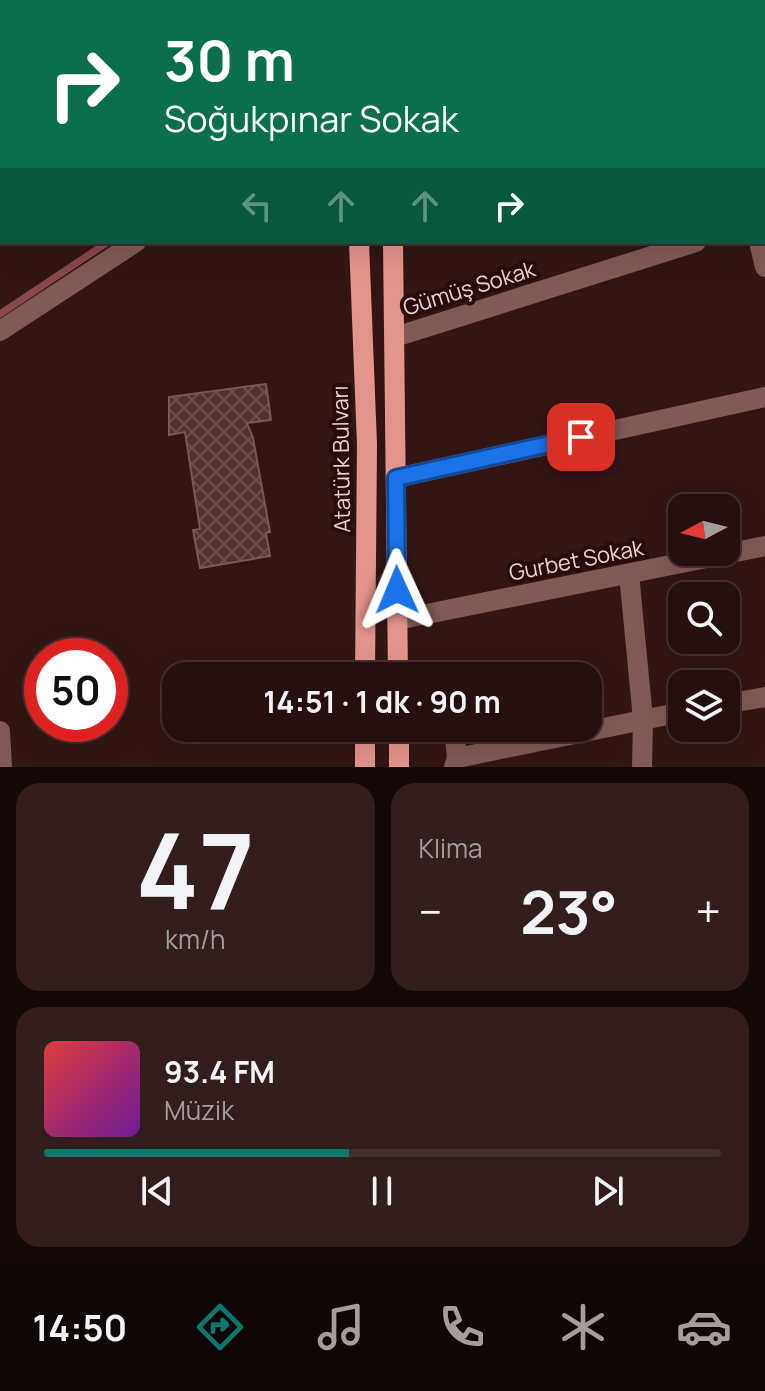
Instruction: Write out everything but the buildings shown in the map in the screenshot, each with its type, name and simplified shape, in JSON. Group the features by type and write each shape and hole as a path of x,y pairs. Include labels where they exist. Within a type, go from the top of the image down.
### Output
{"main road":[{"name":"Atatürk Bulvarı","path":"359,244 367,444 365,662"},
{"path":"393,244 398,662"},
{"path":"365,742 365,767"},
{"path":"399,742 399,767"}],"street":[{"path":"0,331 133,244"},
{"name":"Gümüş Sokak","path":"395,337 690,244"},
{"path":"759,244 765,267"},
{"path":"396,478 765,397"},
{"name":"Gurbet Sokak","path":"397,620 765,546"},
{"path":"629,574 643,719 642,767"},
{"path":"740,701 765,697"},
{"path":"455,742 456,762 668,715"},
{"path":"0,731 2,767"}],"waterway":[{"path":"0,314 105,244"}],"route":[{"path":"397,590 396,478 581,437"}]}
